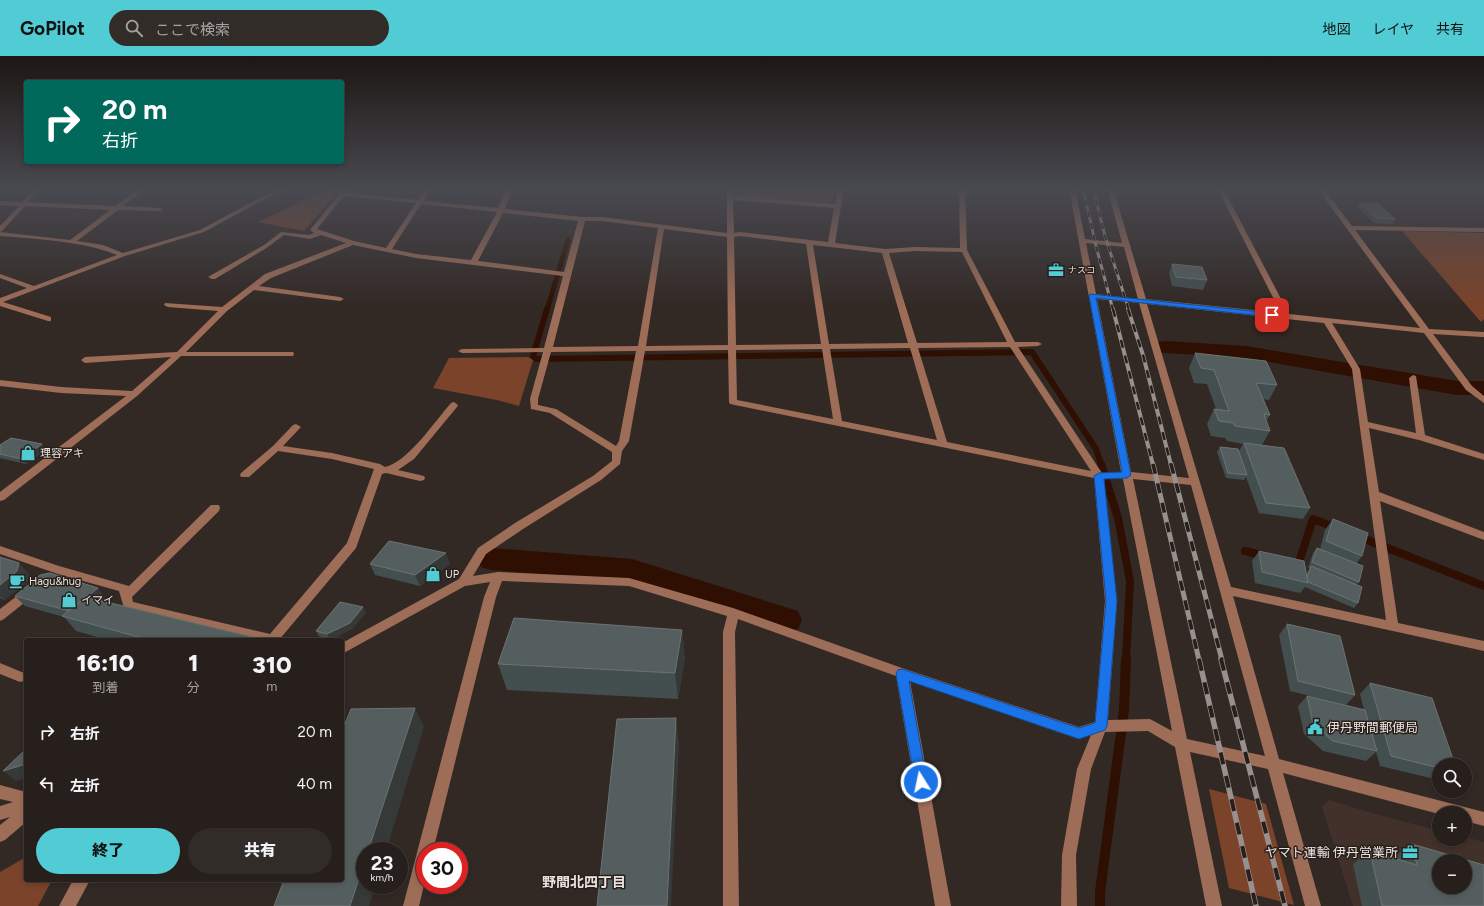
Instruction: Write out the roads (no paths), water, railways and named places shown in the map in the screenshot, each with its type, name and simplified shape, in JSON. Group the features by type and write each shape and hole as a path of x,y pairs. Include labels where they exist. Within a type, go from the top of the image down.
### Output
{"street":[{"path":"72,241 90,228"},
{"path":"0,301 123,255 202,231 208,228"},
{"path":"315,228 313,230 352,243 387,251 416,256 566,274"},
{"path":"387,251 403,228"},
{"path":"474,262 492,228"},
{"path":"579,228 566,274 549,350 534,399 534,407 553,411 617,451"},
{"path":"463,582 482,551 519,526 597,478 617,462 617,451 624,442 641,349 644,340 661,228"},
{"path":"667,228 730,235 740,234 885,251 915,249 964,250"},
{"path":"730,228 733,402 943,446 1099,476 1127,475 1195,482"},
{"path":"831,244 834,228"},
{"path":"963,228 964,250 1013,344 1099,476 1111,601 1100,726 1084,769 1069,855 1069,906"},
{"path":"1079,228 1127,475 1214,906"},
{"path":"1121,228 1226,590 1313,906"},
{"path":"1241,228 1287,317"},
{"path":"1350,228 1484,230"},
{"path":"1350,228 1469,388 1484,400"},
{"path":"212,277 266,246 282,233 310,237 322,232"},
{"path":"0,234 72,241 101,246 123,255"},
{"path":"1082,241 1126,245"},
{"path":"0,497 134,394 179,354 224,309 268,276 352,243"},
{"path":"809,243 838,424"},
{"path":"885,251 943,446"},
{"path":"0,276 33,288"},
{"path":"253,288 340,299"},
{"path":"1092,296 1142,300 1426,331 1483,335"},
{"path":"0,304 48,319"},
{"path":"168,305 224,309"},
{"path":"1328,321 1356,369 1393,626"},
{"path":"462,350 1038,344"},
{"path":"85,360 179,354 290,354"},
{"path":"1413,380 1421,437"},
{"path":"3,385 134,394"},
{"path":"382,471 394,468 411,456 454,405"},
{"path":"1364,424 1421,437 1484,457"},
{"path":"245,475 276,448 296,427"},
{"path":"276,448 332,456 380,467 382,471 420,478"},
{"path":"275,638 352,545 382,471"},
{"path":"1373,494 1484,536"},
{"path":"126,596 215,508"},
{"path":"0,550 58,570 124,588 128,605 265,638"},
{"path":"0,616 58,570"},
{"path":"411,906 490,597 498,576"},
{"path":"344,649 463,582 498,576 629,582 733,613 902,674 1079,733 1100,726 1150,725 1182,744 1273,764 1433,806"},
{"path":"1226,590 1484,646"},
{"path":"731,906 729,632 733,613"},
{"path":"0,668 20,677"},
{"path":"902,674 943,906"},
{"path":"0,792 24,798"},
{"path":"0,813 24,807"},
{"path":"0,835 24,815"},
{"path":"1472,816 1484,819"},
{"path":"67,906 81,882"}],"waterway":[{"path":"547,310 568,240"},
{"path":"547,309 533,356 536,359 1032,352 1096,449 1101,465"},
{"path":"1165,347 1246,352 1457,388 1484,388"},
{"path":"1101,464 1118,518 1130,581 1126,660"},
{"path":"1294,564 1298,565 1313,519 1336,528"},
{"path":"1357,536 1484,586"},
{"path":"1245,551 1266,556"},
{"path":"491,559 632,570 787,620"},
{"path":"1100,906 1100,892 1124,710 1126,659"}],"railway":[{"path":"1092,228 1113,310"},
{"path":"1103,228 1129,310"},
{"path":"1113,309 1153,465"},
{"path":"1128,309 1143,355 1171,465"},
{"path":"1153,464 1199,660"},
{"path":"1171,464 1222,660"},
{"path":"1199,659 1256,906"},
{"path":"1221,659 1285,906"}],"place":[{"name":"ナスコ","path":"1056,270"},
{"name":"理容アキ","path":"28,453"},
{"name":"UP","path":"433,574"},
{"name":"Hagu&hug","path":"17,581"},
{"name":"イマイ","path":"69,600"},
{"name":"伊丹野間郵便局","path":"1315,727"},
{"name":"ヤマト運輸 伊丹営業所","path":"1410,852"}],"district":[{"name":"野間北四丁目","path":"584,882"}]}
